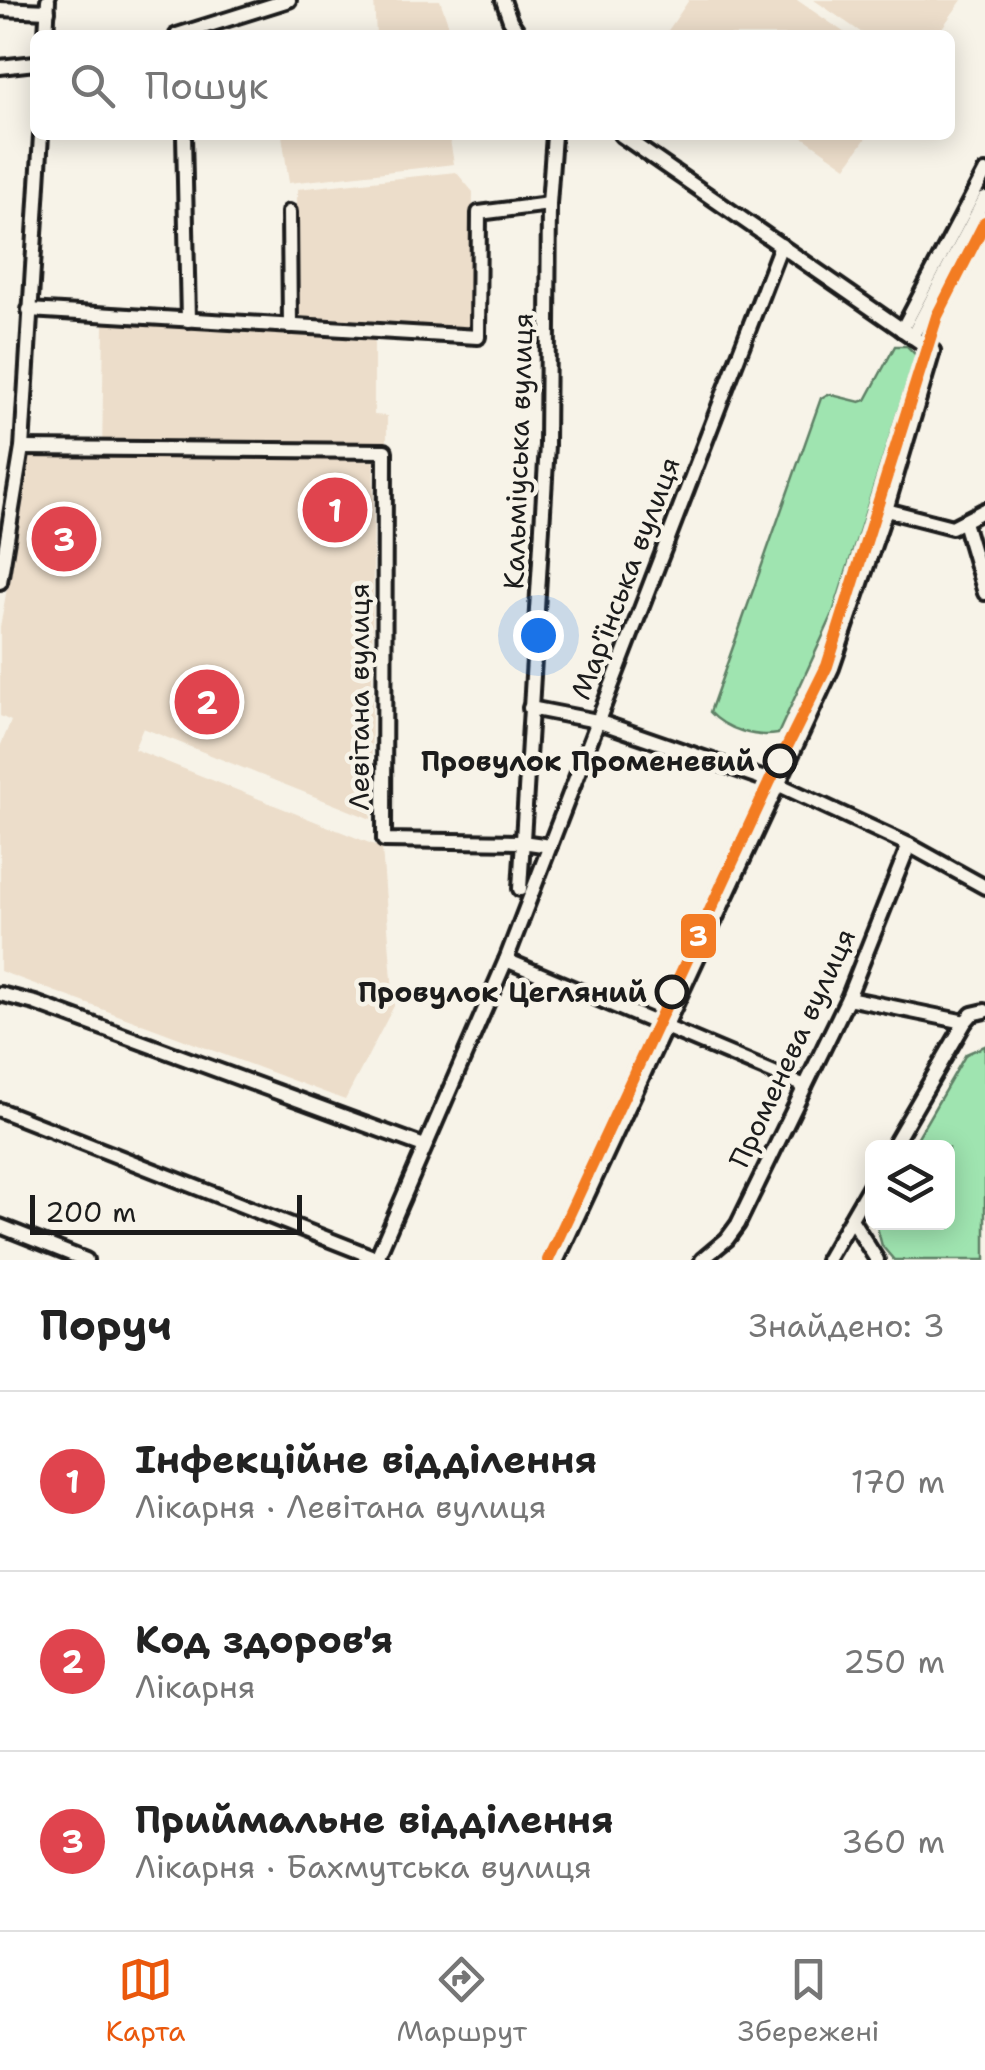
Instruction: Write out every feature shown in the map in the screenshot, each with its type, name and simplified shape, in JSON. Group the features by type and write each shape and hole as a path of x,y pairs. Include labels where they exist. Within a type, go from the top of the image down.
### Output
{"street":[{"path":"196,30 289,0"},
{"path":"503,0 517,30"},
{"path":"0,10 48,6"},
{"path":"0,67 30,64"},
{"path":"0,582 22,448 41,140"},
{"path":"184,140 188,320"},
{"name":"Кальміуська вулиця","path":"520,889 547,446 549,204 554,140"},
{"path":"557,1260 832,668 886,510 933,351 628,140"},
{"path":"907,333 985,172"},
{"path":"907,333 985,198"},
{"path":"29,310 478,337 479,213 549,204"},
{"path":"289,212 290,326"},
{"name":"Мар'їнська вулиця","path":"378,1259 506,960 781,245"},
{"name":"Левітана вулиця","path":"22,448 385,451 384,840 550,846"},
{"path":"886,510 952,527 985,510"},
{"path":"964,522 985,593"},
{"path":"530,708 598,721 776,784 909,846 985,888"},
{"name":"Променева вулиця","path":"702,1260 738,1224 848,998 909,846"},
{"path":"506,960 805,1086"},
{"path":"0,994 35,1003 424,1146"},
{"path":"848,998 965,1022"},
{"path":"897,1140 965,1022 972,1014 985,1011"},
{"path":"0,1110 378,1259"},
{"path":"828,1260 865,1194"},
{"path":"851,1219 877,1260"},
{"path":"0,1226 86,1260"}],"shaded area":[{"path":"374,0 440,0 450,30 376,30"},
{"path":"689,0 797,0 841,30 668,30"},
{"path":"814,0 962,0 941,30 858,30"},
{"path":"283,140 450,140 454,164 289,183"},
{"path":"807,140 865,140 846,167"},
{"path":"456,172 473,192 471,330 297,322 297,189"},
{"path":"104,323 374,338 374,415 387,416 387,442 374,443 371,819 143,728 134,749 382,848 394,1006 345,1100 0,971 0,747 11,721 0,716 0,627 24,494 26,456 102,456"}],"green space":[{"path":"895,346 907,346 916,355 832,616 778,734 751,734 733,728 710,712 821,398 828,394 866,400"},
{"path":"985,1046 985,1260 894,1260 882,1246 878,1230 955,1230 955,1140 916,1140 966,1054"}],"tram line":[{"name":"3","path":"548,1260 827,666 937,316 985,222"}],"place":[{"name":"Інфекційне відділення","path":"335,510"},
{"name":"Приймальне відділення","path":"64,539"},
{"name":"Код здоров'я","path":"207,702"},
{"name":"Провулок Променевий","path":"780,761"},
{"name":"Провулок Цегляний","path":"672,992"}]}
